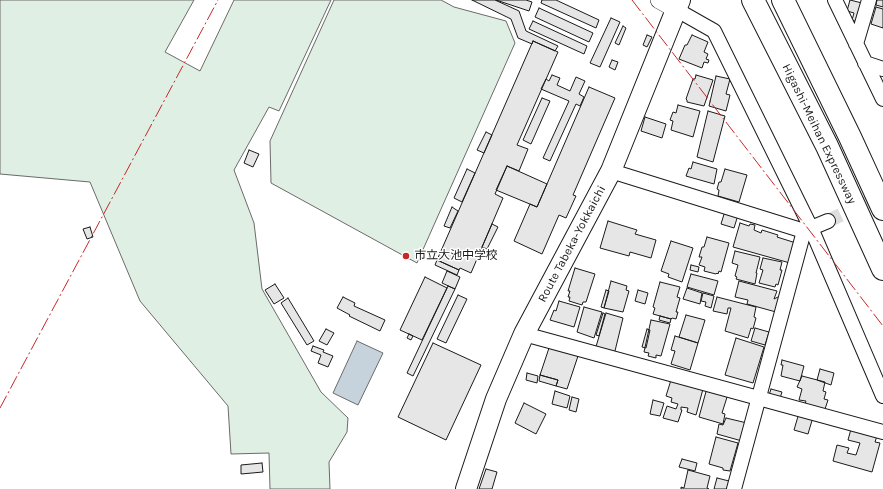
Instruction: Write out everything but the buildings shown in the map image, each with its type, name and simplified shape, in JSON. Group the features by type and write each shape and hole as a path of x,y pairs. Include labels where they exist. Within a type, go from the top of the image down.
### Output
{"highway":[{"name":"Higashi-Meihan Expressway","path":"753,0 827,146 883,269"},
{"name":"Higashi-Meihan Expressway","path":"782,0 850,137 883,209"}],"main road":[{"name":"Route Tabeka-Yokkaichi","path":"466,489 496,399 524,334 611,171 678,5"}],"street":[{"path":"659,0 678,5 714,31 808,230 883,396"},
{"path":"835,0 883,99"},
{"path":"856,44 869,0"},
{"path":"865,63 883,69"},
{"path":"611,171 808,230 828,221"},
{"path":"734,489 808,230"},
{"path":"524,334 883,432"}],"green space":[{"path":"0,0 194,0 165,52 200,71 234,0 331,0 279,111 269,107 234,170 254,223 262,289 321,392 348,418 347,432 329,462 330,489 270,489 269,453 231,454 228,406 140,301 90,182 0,174"},
{"path":"334,0 441,0 454,7 506,21 515,43 417,263 271,183 270,141"}],"shaded area":[{"path":"357,341 383,353 358,405 333,393"}],"tunnel":[{"path":"828,221 883,195"}],"power":[{"path":"0,408 218,0"},
{"path":"632,0 883,326"}],"place":[{"name":"市立大池中学校","path":"406,256"}]}
